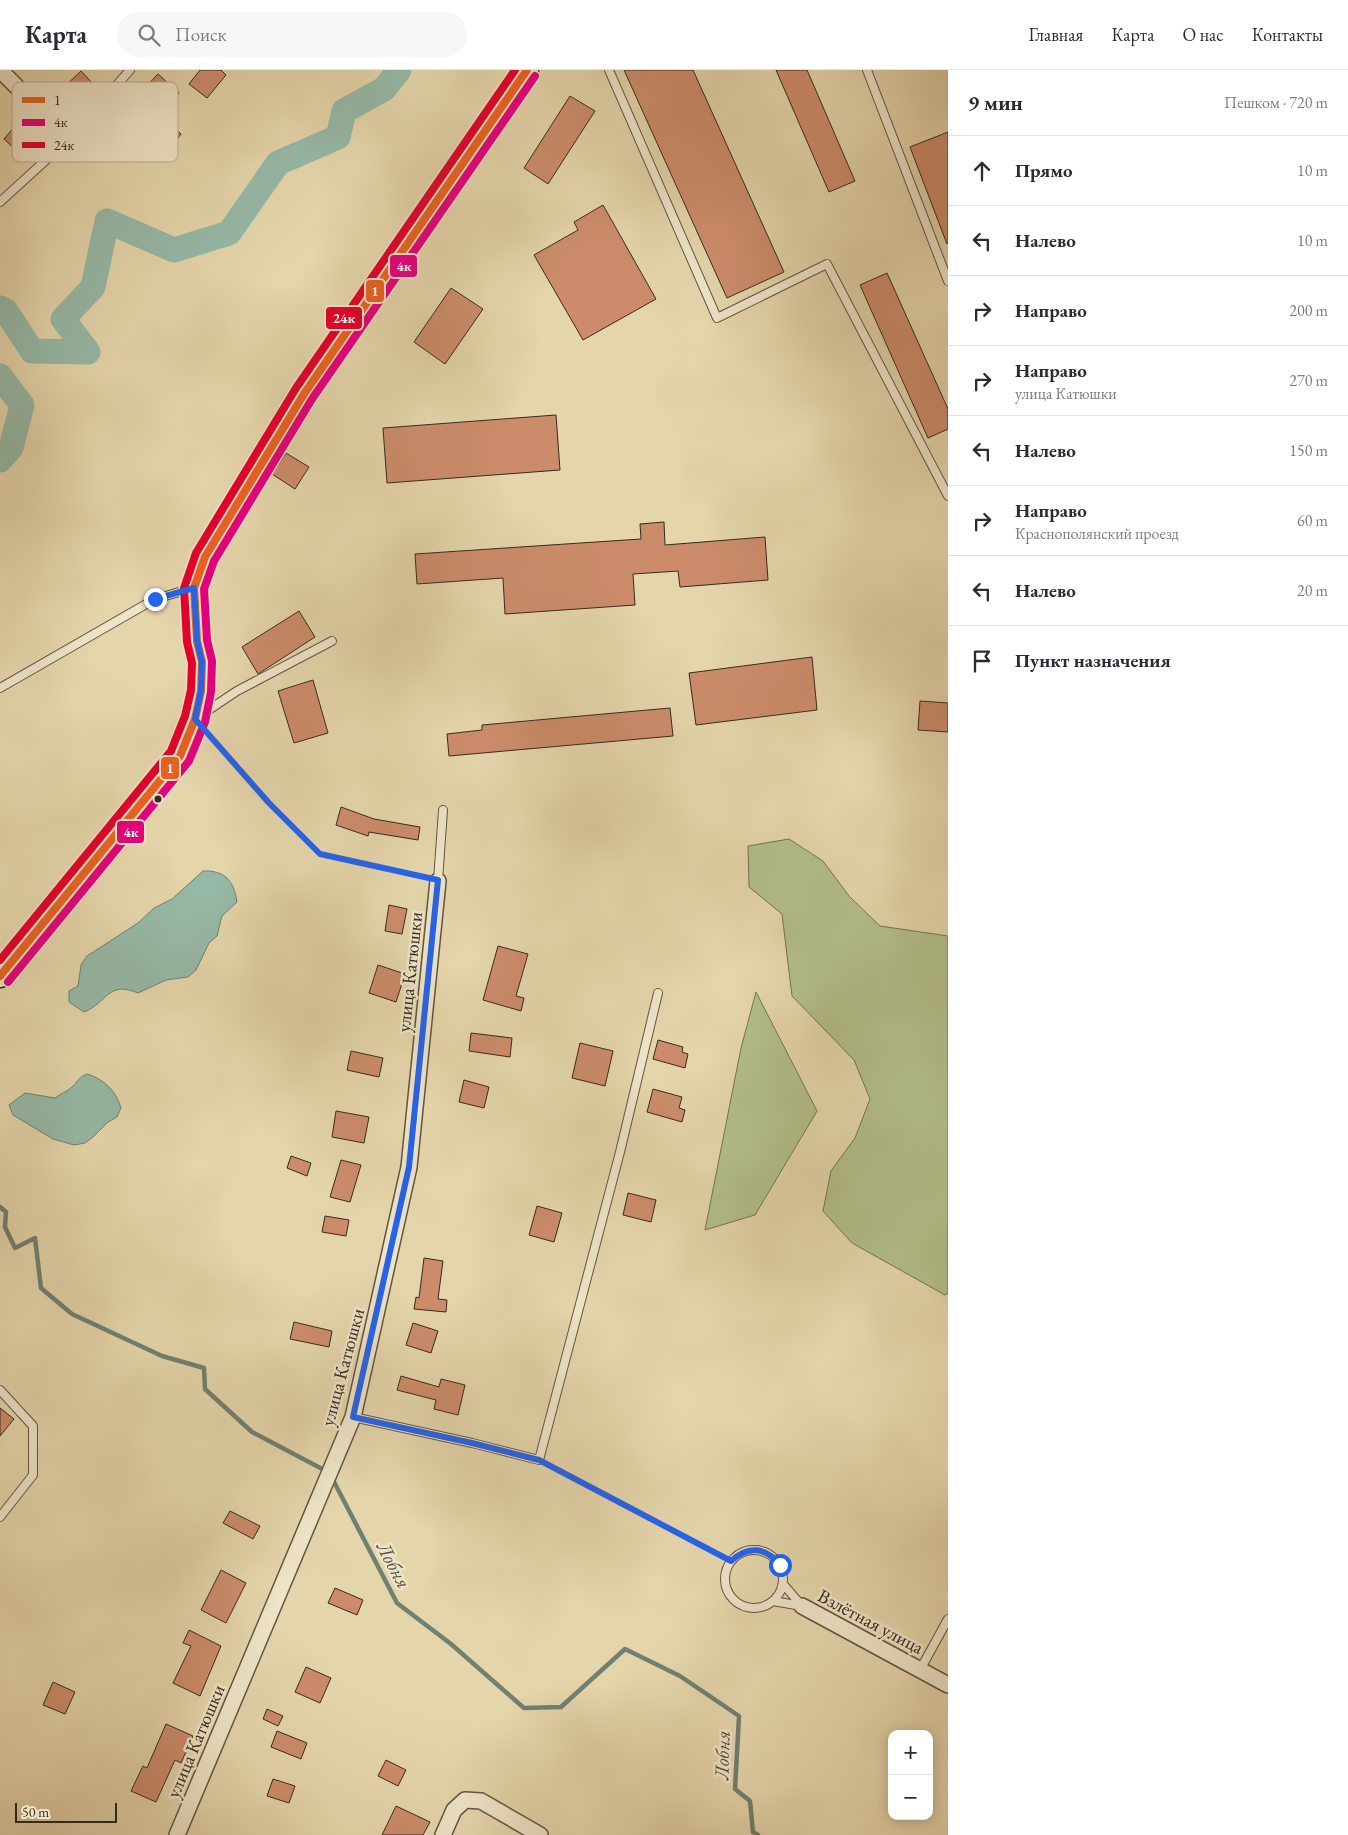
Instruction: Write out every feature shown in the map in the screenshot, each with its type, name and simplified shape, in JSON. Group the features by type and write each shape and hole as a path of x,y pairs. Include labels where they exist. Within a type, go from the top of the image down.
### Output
{"main road":[{"path":"0,976 180,756 195,719 201,691 202,662 197,641 194,588 203,560 215,537 304,394 527,70"}],"street":[{"path":"0,70 12,82"},
{"name":"улица Катюшки","path":"177,1835 353,1417 409,1167 438,880"},
{"name":"Взлётная улица","path":"802,1606 948,1685"},
{"path":"443,1835 454,1810 465,1800 481,1801 534,1833"}],"lane":[{"path":"119,82 130,70"},
{"path":"609,70 717,318 827,264 948,496"},
{"path":"868,70 948,281"},
{"path":"0,202 44,162"},
{"path":"0,688 155,599 194,588"},
{"path":"195,719 237,690 332,642"},
{"path":"438,880 443,810"},
{"path":"353,1417 539,1460 620,1152 658,993"},
{"path":"0,1390 33,1426 33,1475 0,1517"},
{"path":"783,1584 773,1601 765,1606 747,1607 731,1596 725,1579 731,1561 747,1550 766,1552 780,1565 783,1584 802,1606"},
{"path":"773,1601 802,1606"},
{"path":"920,1670 947,1625"}],"path":[{"path":"195,719 269,803 320,854 438,880"},
{"path":"539,1460 731,1561"}],"green space":[{"path":"789,839 823,861 849,896 880,926 948,936 948,1293 945,1295 852,1243 823,1211 831,1171 855,1138 870,1099 854,1060 792,996 782,914 749,887 748,846"},
{"path":"756,992 817,1111 755,1215 705,1230 741,1048"}],"shaded area":[{"path":"203,871 217,872 227,878 234,888 237,902 222,916 217,936 209,943 196,970 188,977 166,980 138,993 120,989 114,991 84,1012 69,1002 69,991 78,986 81,965 87,956 138,923 154,908 172,899"},
{"path":"87,1074 104,1082 113,1091 121,1108 117,1117 108,1122 85,1143 74,1145 53,1139 13,1115 9,1105 25,1093 55,1098 70,1089 80,1078"}],"building":[{"path":"200,70 221,70 226,75 207,98 189,84"},
{"path":"624,70 693,70 784,272 727,298"},
{"path":"776,70 807,70 855,181 829,192"},
{"path":"81,71 91,82 69,82"},
{"path":"158,74 167,82 150,82"},
{"path":"570,96 595,111 548,184 524,168"},
{"path":"12,130 12,146 4,139"},
{"path":"948,132 948,243 947,244 910,147"},
{"path":"603,205 656,299 583,340 534,255 578,230 574,222"},
{"path":"887,273 948,409 948,429 928,438 860,285"},
{"path":"451,288 483,309 445,364 414,342"},
{"path":"556,415 560,470 387,483 383,428"},
{"path":"286,453 309,467 295,489 272,474"},
{"path":"664,522 665,545 765,537 768,580 680,587 678,571 633,574 635,605 505,614 503,578 417,584 415,554 641,539 640,524"},
{"path":"299,611 315,637 258,674 242,647"},
{"path":"812,657 817,710 696,725 689,673"},
{"path":"313,680 328,733 294,743 278,691"},
{"path":"920,701 948,703 948,732 918,730"},
{"path":"670,708 673,736 449,756 447,734 482,730 482,725"},
{"path":"341,807 374,819 420,827 418,840 369,832 368,836 336,825"},
{"path":"389,905 407,909 402,934 385,931"},
{"path":"498,946 528,954 516,996 524,998 521,1011 483,1000"},
{"path":"378,965 405,974 396,1002 369,993"},
{"path":"471,1033 512,1038 510,1057 469,1051"},
{"path":"658,1040 683,1047 682,1052 688,1054 685,1068 653,1059"},
{"path":"580,1043 613,1051 605,1086 572,1078"},
{"path":"351,1051 383,1058 379,1077 347,1070"},
{"path":"464,1080 489,1087 484,1108 459,1102"},
{"path":"653,1089 682,1097 679,1108 685,1110 682,1122 647,1112"},
{"path":"336,1111 369,1117 364,1143 332,1137"},
{"path":"291,1156 311,1163 307,1176 287,1168"},
{"path":"341,1160 361,1165 350,1202 330,1197"},
{"path":"628,1193 656,1200 651,1222 623,1215"},
{"path":"537,1206 562,1213 554,1242 529,1235"},
{"path":"325,1216 349,1220 346,1236 322,1232"},
{"path":"424,1258 443,1261 438,1299 447,1300 446,1312 414,1309 416,1297 419,1298"},
{"path":"294,1322 332,1331 329,1347 290,1339"},
{"path":"413,1323 438,1331 431,1353 406,1345"},
{"path":"401,1376 439,1387 441,1379 465,1385 458,1415 434,1409 436,1400 397,1390"},
{"path":"0,1408 14,1419 0,1436"},
{"path":"230,1511 260,1526 253,1539 223,1523"},
{"path":"221,1570 246,1583 226,1623 201,1610"},
{"path":"335,1588 363,1600 357,1615 328,1603"},
{"path":"189,1630 221,1646 200,1696 173,1683 191,1646 183,1643"},
{"path":"306,1667 331,1678 320,1703 295,1692"},
{"path":"53,1682 75,1692 65,1714 43,1705"},
{"path":"267,1709 283,1716 278,1726 263,1719"},
{"path":"166,1724 193,1736 181,1763 175,1760 156,1802 131,1791 143,1766 147,1768"},
{"path":"277,1731 307,1743 301,1759 271,1747"},
{"path":"386,1760 406,1770 398,1786 378,1776"},
{"path":"273,1779 295,1786 289,1803 267,1796"},
{"path":"396,1806 430,1822 423,1835 382,1835"}],"waterway":[{"path":"0,308 6,311 32,351 88,352 63,319 93,287 107,221 174,250 229,233 278,163 338,137 344,111 384,89 399,70"},
{"path":"0,376 22,405 11,448 0,460"},
{"name":"Лобня","path":"0,1207 6,1212 5,1227 15,1248 35,1238 41,1288 72,1314 162,1356 204,1368 205,1389 252,1432 328,1472"},
{"name":"Лобня","path":"332,1478 397,1603 451,1644 524,1708 561,1707 625,1649 680,1676 739,1716 735,1789 750,1801 753,1832 758,1835"}],"transit line":[{"name":"24к","path":"0,960 171,751 185,716 191,690 192,663 187,642 184,588 196,553 296,388 515,70"},
{"name":"1","path":"0,976 180,756 195,719 201,691 202,662 197,641 194,588 205,557 304,394 527,70"},
{"name":"4к","path":"8,982 189,761 205,722 211,692 212,661 207,640 204,589 214,561 312,399 535,76"}],"route":[{"path":"155,599 194,588 197,641 202,662 201,691 195,719 269,803 320,854 438,880 409,1167 353,1417 539,1460 731,1561 738,1554 747,1550 757,1550 774,1557 780,1565"}]}
